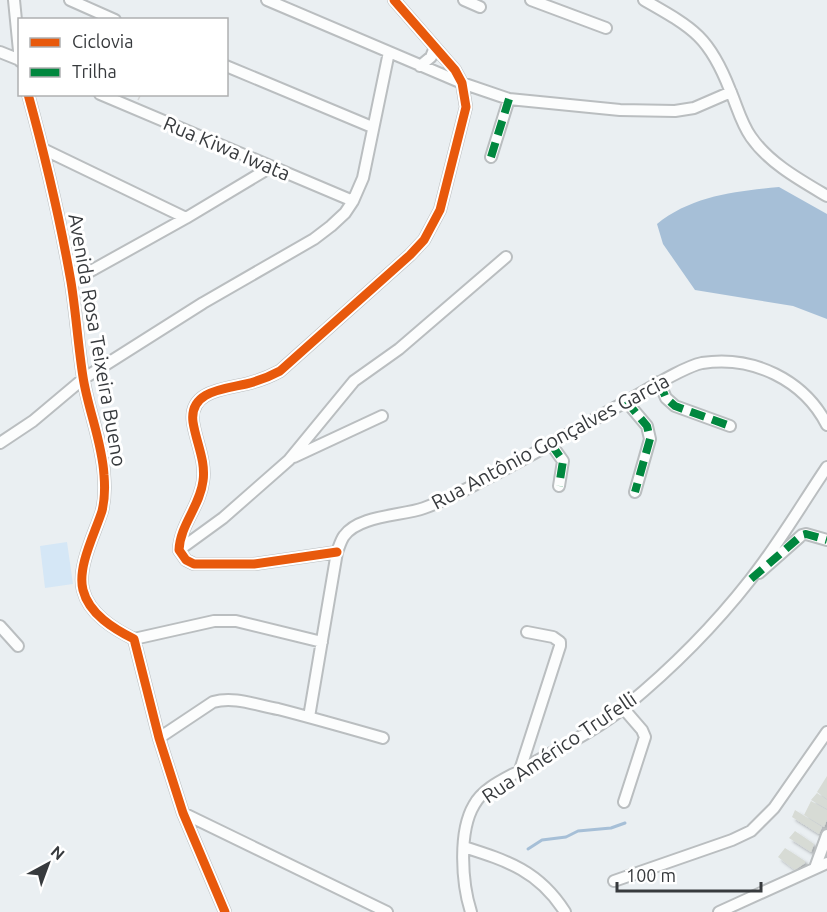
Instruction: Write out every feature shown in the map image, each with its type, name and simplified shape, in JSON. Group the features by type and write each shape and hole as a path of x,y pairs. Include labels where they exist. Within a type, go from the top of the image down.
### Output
{"street":[{"path":"14,0 18,48"},
{"path":"70,0 110,18"},
{"path":"267,0 420,66 509,99 620,110 675,111 694,108 731,92"},
{"path":"337,552 254,564 194,564 186,560 179,550 182,531 197,504 203,482 201,453 193,422 197,402 215,389 264,379 280,371 424,240 440,210 466,107 462,83 455,70 394,0"},
{"path":"464,0 480,7"},
{"path":"531,0 606,28"},
{"path":"644,0 684,24 707,43 718,61 749,135 763,153 827,196"},
{"path":"420,66 431,57 435,47"},
{"path":"0,52 18,60"},
{"path":"0,443 33,421 83,379 203,303 314,239 345,213 363,178 389,52"},
{"path":"228,67 372,127"},
{"name":"Avenida Rosa Teixeira Bueno","path":"29,96 43,149 71,282 83,379 99,438 105,489 102,509 84,562 82,590 91,607 103,620 134,639"},
{"name":"Rua Kiwa Iwata","path":"105,96 353,201"},
{"path":"491,157 509,99"},
{"path":"43,149 186,218"},
{"path":"71,282 186,218 271,167"},
{"path":"179,550 223,518 289,460 354,381 399,349 506,257"},
{"name":"Rua Antônio Gonçalves Garcia","path":"309,717 337,552 343,536 358,525 422,509 448,499 551,444 659,382 700,363 729,362 780,375 801,390 824,414 827,425"},
{"path":"659,382 666,399 675,406 730,426"},
{"path":"626,401 650,432 635,492"},
{"path":"289,460 382,416"},
{"path":"551,444 563,461 559,486"},
{"name":"Rua Américo Trufelli","path":"471,912 462,873 468,822 474,805 492,787 623,708 653,683 716,620 751,579 827,467"},
{"path":"751,579 802,535 827,540"},
{"path":"225,912 183,813 159,738 134,639 214,621 236,621 322,642"},
{"path":"0,626 18,646"},
{"path":"520,770 560,646 560,642 553,637 527,632"},
{"path":"159,738 213,702 222,700 248,703 309,717 382,738"},
{"path":"623,708 642,730 645,737 624,802"},
{"path":"614,881 732,840 751,831 774,808 827,732"},
{"path":"183,813 387,912"},
{"path":"815,868 827,836"},
{"path":"464,847 525,869 545,885 565,912"},
{"path":"718,912 827,863"}],"shaded area":[{"path":"779,187 827,214 827,319 793,306 695,290 663,244 657,224 684,207 715,196"},
{"path":"67,542 73,584 45,588 40,546"}],"building":[{"path":"827,776 827,799 817,792"},
{"path":"817,793 827,800 827,809 811,800"},
{"path":"811,801 827,810 824,827 804,815"},
{"path":"795,810 822,827 819,834 792,817"},
{"path":"795,831 814,844 811,852 789,838"},
{"path":"785,848 805,863 795,870 778,857"}],"waterway":[{"path":"528,849 542,840 566,837 578,831 611,828 625,823"}],"marked path":[{"path":"491,157 509,99"},
{"path":"659,382 666,398 675,406 730,426"},
{"path":"626,401 647,426 650,439 635,492"},
{"path":"551,444 563,461 559,486"},
{"path":"751,579 802,535 827,540"}],"cycle path":[{"path":"337,552 254,564 194,564 186,560 179,550 183,532 201,490 204,474 193,422 196,404 210,393 255,382 280,371 410,255 424,240 440,210 466,107 462,83 455,70 394,0"},
{"path":"29,96 62,235 73,294 83,377 103,462 104,502 82,571 83,590 86,599 103,620 134,639 159,738 183,813 225,912"}]}
